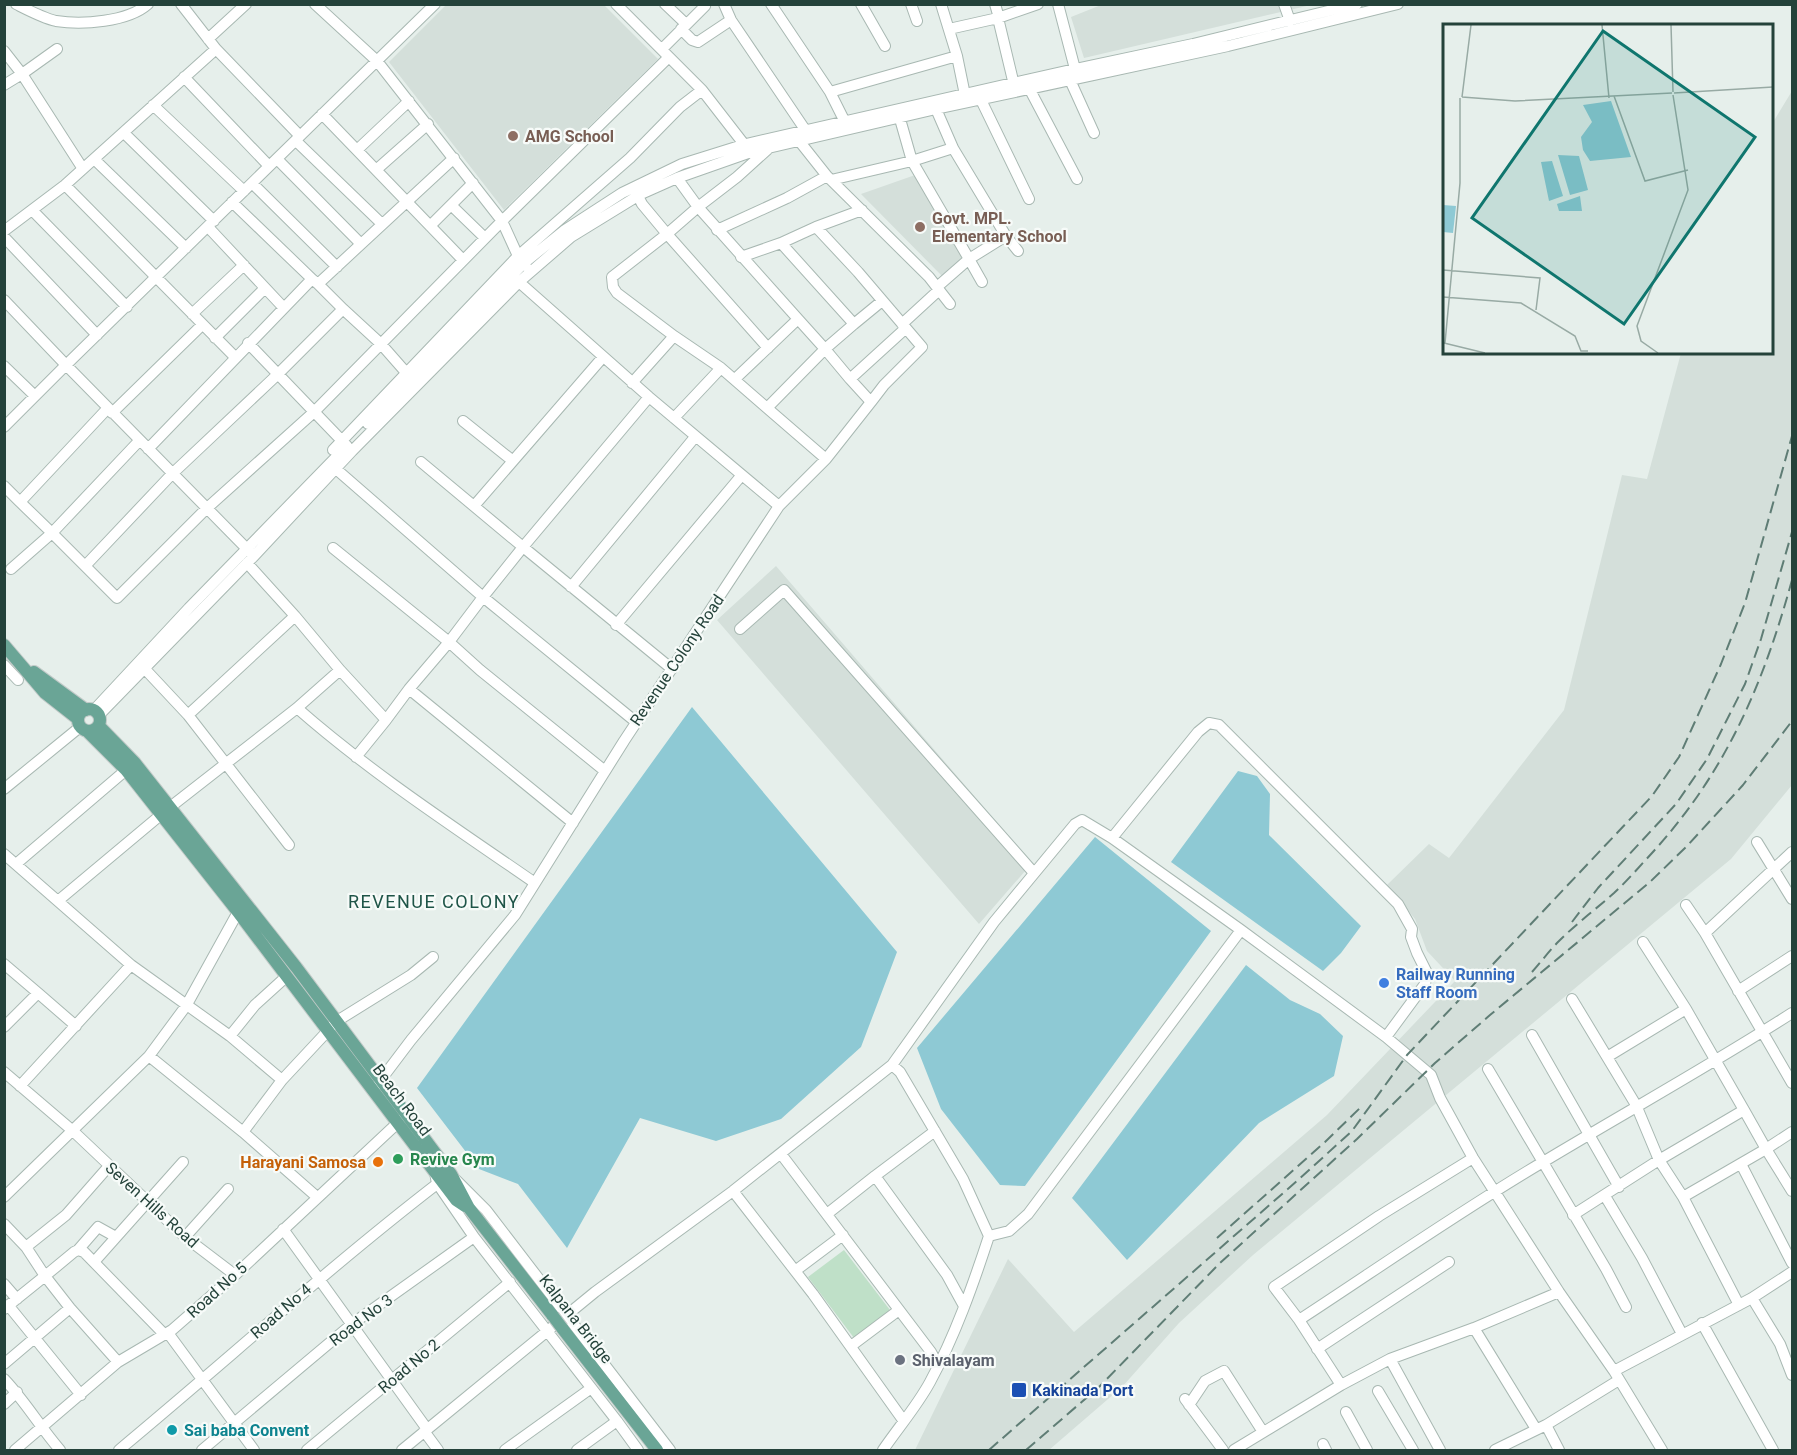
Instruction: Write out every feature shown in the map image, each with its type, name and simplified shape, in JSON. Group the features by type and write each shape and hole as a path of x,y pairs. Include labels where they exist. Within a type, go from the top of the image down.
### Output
{"main road":[{"name":"Beach Road","path":"4,645 18,661 89,720 135,763 165,812 238,912 374,1090 403,1118 451,1174 469,1208"},
{"name":"Beach Road","path":"89,720 126,770 165,812 337,1021 381,1080 436,1178 456,1200 469,1208"},
{"name":"Kalpana Bridge","path":"469,1208 560,1320 657,1450"}],"street":[{"path":"18,5 56,21 105,22 141,10 148,4"},
{"path":"181,4 216,49 298,139 382,224"},
{"path":"208,39 246,4"},
{"path":"315,4 377,61 428,124 502,221 524,263"},
{"path":"5,426 435,4"},
{"path":"616,4 702,90 747,148"},
{"path":"665,4 692,40 698,42 731,20"},
{"path":"724,4 731,20 806,131"},
{"path":"771,4 830,92 844,122"},
{"path":"861,4 885,46"},
{"path":"911,4 917,21"},
{"path":"941,4 957,56 965,95"},
{"path":"994,4 1015,88"},
{"path":"949,29 998,18 1038,4"},
{"path":"1059,4 1075,69"},
{"path":"1284,4 1290,21"},
{"path":"524,263 638,196 747,148 769,149 981,100 1075,69 1193,44 1357,4"},
{"path":"4,789 89,720 144,668 250,554 344,444 519,282 524,263 565,230 637,184 682,164 844,122 965,95 1015,88 1030,90 1228,46 1398,4"},
{"path":"4,486 117,598 206,509 314,412 665,53 683,26 705,5"},
{"path":"4,85 57,49"},
{"path":"4,231 65,185 216,49"},
{"path":"4,51 22,74 83,169"},
{"path":"830,92 957,56"},
{"path":"184,77 360,244"},
{"path":"1070,80 1094,133"},
{"path":"89,720 189,608 250,554 336,470 412,379 524,263 680,107 702,90"},
{"path":"1030,90 1077,179"},
{"path":"981,100 1029,199"},
{"path":"357,150 409,101"},
{"path":"153,105 337,267"},
{"path":"936,109 953,148 1006,236 1018,251"},
{"path":"322,114 463,260"},
{"path":"900,119 912,161 982,282"},
{"path":"376,170 428,124"},
{"path":"124,133 211,224 244,265 284,307"},
{"path":"800,142 829,178 938,288 950,304"},
{"path":"717,230 829,178 912,161 953,148"},
{"path":"769,149 612,277 611,281 617,293 735,379 826,459"},
{"path":"147,449 284,307 337,267 454,158"},
{"path":"94,159 186,248"},
{"path":"677,178 717,230 871,402"},
{"path":"430,226 473,183"},
{"path":"65,185 236,357"},
{"path":"638,196 667,234 768,348"},
{"path":"232,202 381,344 412,379"},
{"path":"452,205 485,238"},
{"path":"741,257 862,210"},
{"path":"33,211 127,307"},
{"path":"816,227 904,326"},
{"path":"850,379 969,259 1006,236"},
{"path":"4,237 97,335"},
{"path":"781,243 854,324"},
{"path":"192,314 244,265"},
{"path":"519,282 650,398 779,506"},
{"path":"215,338 266,288"},
{"path":"4,300 250,554 340,670 386,720"},
{"path":"767,408 825,349 882,301"},
{"path":"85,566 172,474 343,309"},
{"path":"735,379 798,319"},
{"path":"20,502 110,411 202,325"},
{"name":"Revenue Colony Road","path":"374,1090 411,1040 515,915 636,722 779,506 826,459 884,385 922,347 904,326"},
{"path":"633,383 674,336"},
{"path":"248,343 344,444"},
{"path":"474,506 603,357"},
{"path":"4,366 35,396"},
{"path":"674,418 721,368"},
{"path":"356,757 523,547 650,398"},
{"path":"463,421 513,461"},
{"path":"571,587 695,436"},
{"path":"11,569 52,533 139,441"},
{"path":"421,462 672,669"},
{"path":"336,470 483,597 636,722"},
{"path":"616,625 741,476"},
{"path":"333,548 605,771"},
{"path":"740,629 784,590 1034,873"},
{"path":"188,715 296,616"},
{"path":"4,665 18,680"},
{"path":"144,668 188,715 289,845"},
{"path":"59,900 165,812 297,708 340,670"},
{"path":"409,689 573,823"},
{"path":"297,708 356,757 535,883"},
{"path":"1112,838 1198,732 1209,723 1219,725 1398,904 1408,919 1417,953 1427,973 1425,984 1386,1037"},
{"path":"16,864 126,770"},
{"path":"402,1450 560,1320 734,1191 892,1065 994,922 1075,824 1082,820 1112,838 1241,930 1386,1037 1431,1075 1440,1098 1473,1158 1559,1292 1616,1375 1662,1450"},
{"path":"1757,842 1792,899"},
{"path":"1705,933 1792,852"},
{"path":"4,854 131,964 230,1036 282,1080"},
{"path":"1686,905 1705,933 1792,1083"},
{"path":"5,1196 149,1056 186,1006 238,912"},
{"path":"989,1236 1009,1231 1028,1214 1241,930"},
{"path":"1643,942 1686,1009 1792,1191"},
{"path":"1738,990 1792,956"},
{"path":"243,1132 282,1080 337,1021 411,975 433,957"},
{"path":"4,964 76,1026"},
{"path":"20,1086 131,964"},
{"path":"230,1036 255,1005 287,976"},
{"path":"4,1027 38,993"},
{"path":"1572,999 1636,1105 1659,1160 1683,1197 1739,1305"},
{"path":"1607,1057 1686,1009"},
{"path":"1299,1320 1495,1191 1636,1105 1716,1062 1792,1013"},
{"path":"1532,1035 1619,1187"},
{"path":"149,1056 243,1132 317,1197"},
{"path":"883,1450 929,1383 938,1365 964,1306 989,1236 963,1179 900,1072 892,1065"},
{"path":"1488,1069 1626,1307"},
{"name":"Seven Hills Road","path":"4,1072 73,1131 184,1237 235,1275"},
{"path":"1573,1215 1659,1160 1744,1110"},
{"name":"Road No 5","path":"15,1450 118,1362 166,1334 235,1275 403,1118"},
{"path":"827,1214 935,1131"},
{"path":"1683,1197 1792,1132"},
{"path":"781,1154 931,1352 938,1365"},
{"path":"1341,1385 1299,1320 1274,1287 1379,1216 1473,1158"},
{"path":"94,1262 183,1162"},
{"path":"1741,1164 1792,1263"},
{"path":"26,1247 66,1215 109,1166"},
{"path":"451,1174 486,1210 560,1320 670,1450"},
{"path":"875,1176 947,1275 964,1306"},
{"path":"436,1178 474,1237 638,1450"},
{"name":"Road No 4","path":"119,1450 436,1178"},
{"path":"184,1237 228,1189"},
{"path":"734,1191 851,1346 903,1420"},
{"path":"1605,1196 1642,1258 1682,1334"},
{"path":"4,1224 26,1247 70,1308 118,1362"},
{"path":"10,1304 78,1250 98,1227 116,1237"},
{"path":"283,1229 393,1379 438,1450"},
{"path":"795,1271 843,1235"},
{"name":"Road No 3","path":"202,1450 352,1324 474,1237"},
{"path":"78,1250 84,1252 166,1334 254,1450"},
{"path":"1317,1349 1449,1262"},
{"path":"1495,1450 1541,1427 1616,1375 1682,1334 1752,1298 1792,1272"},
{"name":"Road No 2","path":"307,1450 510,1282"},
{"path":"4,1284 10,1304 81,1395"},
{"path":"1234,1450 1341,1385 1390,1359 1474,1328 1559,1292"},
{"path":"1752,1298 1779,1344 1792,1375"},
{"path":"4,1364 70,1308"},
{"path":"851,1346 899,1310"},
{"path":"1702,1323 1773,1450"},
{"path":"1474,1328 1559,1450"},
{"path":"1390,1359 1440,1450"},
{"path":"1223,1450 1187,1402 1205,1381 1224,1371 1263,1432"},
{"path":"4,1379 17,1392 41,1429 60,1450"},
{"path":"505,1450 590,1389"},
{"path":"1378,1391 1413,1450"},
{"path":"4,1404 17,1392"},
{"path":"1346,1412 1367,1450"},
{"path":"577,1450 617,1421"}],"shaded area":[{"name":"AMG School","path":"447,4 604,5 658,59 504,210 389,62"},
{"path":"1101,5 1311,5 1084,58 1071,17"},
{"path":"1792,91 1792,785 1731,859 1253,1255 1179,1323 1122,1387 1049,1450 915,1450 1008,1259 1074,1332 1327,1115 1455,981 1427,951 1415,919 1387,885 1429,844 1449,858 1564,710 1622,475 1647,479 1681,354 1773,354 1773,122"},
{"name":"Govt. MPL. Elementary School","path":"918,174 966,259 942,276 861,194"},
{"path":"776,566 1032,863 979,924 717,620"}],"green space":[{"path":"844,1250 890,1310 854,1338 808,1277"}],"water":[{"path":"692,707 897,952 861,1047 781,1119 716,1141 640,1118 567,1248 518,1184 479,1169 417,1088"},
{"path":"1238,771 1257,776 1270,794 1269,835 1361,926 1341,953 1323,971 1171,862"},
{"path":"1095,837 1211,931 1025,1186 1000,1185 941,1109 917,1048"},
{"path":"1246,965 1290,1000 1320,1014 1343,1036 1334,1076 1259,1123 1127,1260 1072,1198"}],"railway":[{"path":"989,1450 1352,1131 1407,1055 1652,796 1679,757 1721,664 1745,603 1792,436"},
{"path":"1572,922 1598,888 1676,804 1707,759 1745,684 1761,639 1792,532"},
{"path":"1532,972 1559,941 1633,874 1678,822 1701,791 1739,726 1768,656 1792,580"},
{"path":"1026,1450 1099,1387 1220,1263 1357,1139 1435,1063 1650,882 1743,785 1792,721"},
{"path":"1217,1238 1361,1107"}],"place":[{"name":"AMG School","path":"513,136"},
{"name":"Govt. MPL. Elementary School","path":"920,227"},
{"name":"Railway Running Staff Room","path":"1384,983"},
{"name":"Revive Gym","path":"398,1159"},
{"name":"Harayani Samosa","path":"378,1162"},
{"name":"Shivalayam","path":"900,1360"},
{"name":"Kakinada Port","path":"1019,1390"},
{"name":"Sai baba Convent","path":"172,1430"}],"district":[{"name":"REVENUE COLONY","path":"434,901"}]}
